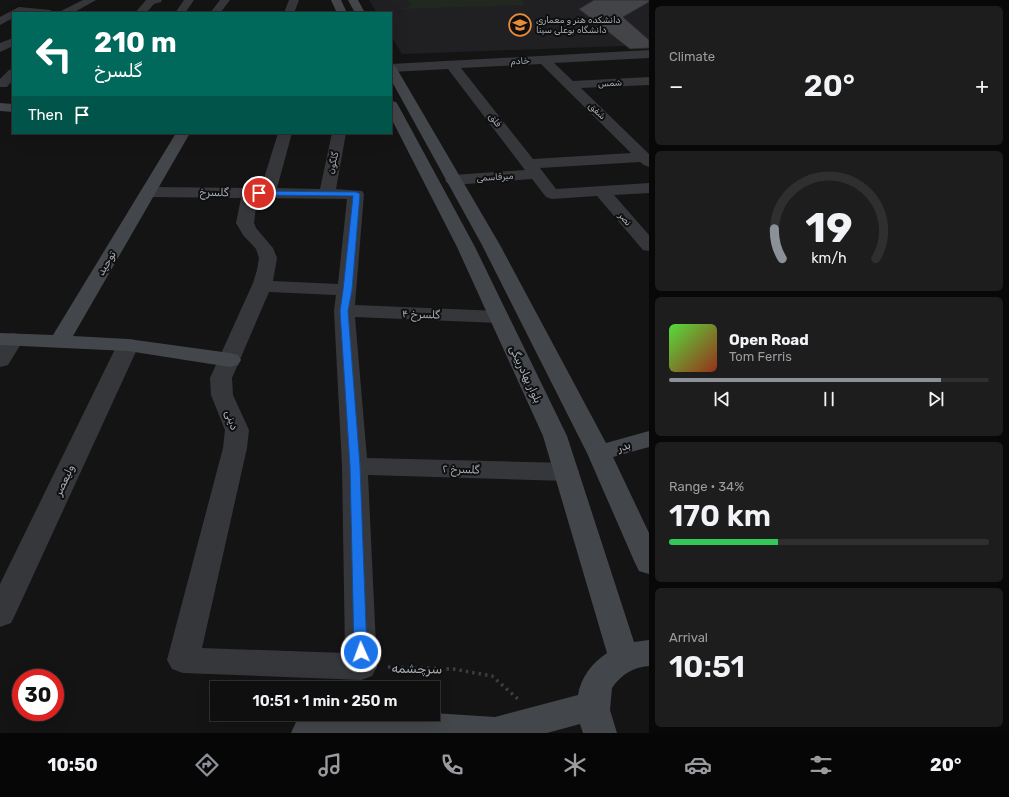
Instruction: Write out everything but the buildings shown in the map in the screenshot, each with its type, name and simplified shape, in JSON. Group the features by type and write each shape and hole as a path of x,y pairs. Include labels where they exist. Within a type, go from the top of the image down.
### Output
{"main road":[{"path":"336,0 342,12"},
{"path":"353,0 359,12"},
{"name":"بلوار بهادربیگی","path":"392,75 399,114 466,247 555,436 566,472 637,656"},
{"path":"0,107 12,108"},
{"name":"بلوار بهادربیگی","path":"399,114 453,180 491,245 598,453 649,563"},
{"name":"توحید","path":"60,341 182,134"},
{"path":"6,339 128,345 230,360"},
{"name":"بدر","path":"598,453 649,439"},
{"path":"308,733 362,724 495,732 536,721 596,720 596,686 607,670 637,656"}],"street":[{"path":"15,12 31,0"},
{"path":"67,12 91,0"},
{"path":"141,12 150,2 157,0"},
{"path":"181,12 189,0"},
{"path":"216,12 225,0"},
{"path":"289,12 294,0"},
{"path":"0,22 12,14"},
{"path":"0,48 12,42"},
{"name":"خادم","path":"455,68 548,64 649,54"},
{"path":"630,55 643,65"},
{"name":"شفق","path":"548,64 646,160"},
{"path":"392,69 455,68"},
{"name":"فلق","path":"455,68 552,194 606,198"},
{"name":"شمس","path":"570,85 649,81"},
{"path":"259,193 285,134"},
{"name":"گلگون","path":"327,194 339,134"},
{"name":"میرقاسمی","path":"453,180 533,169 646,160"},
{"path":"606,198 649,188"},
{"name":"گلسرخ","path":"149,192 356,194 348,290 344,311 355,466 361,667"},
{"name":"دینی","path":"259,193 245,223 246,228 258,239 266,250 268,257 261,286 221,378 222,394 237,430 235,448 183,660 361,667"},
{"path":"606,198 649,201"},
{"name":"نصر","path":"606,198 649,246"},
{"path":"261,286 348,290"},
{"name":"گلسرخ ۴","path":"344,311 499,317"},
{"path":"0,360 6,339"},
{"name":"ولیعصر","path":"0,616 128,345"},
{"name":"گلسرخ ۲","path":"355,466 566,472"}],"path":[{"name":"سرچشمه","path":"361,667 425,667 453,669 492,676 516,697 536,721"}],"shaded area":[{"name":"دانشکده هنر و معماری دانشگاه بوعلی سینا","path":"369,0 649,0 649,45 402,54 392,38 392,12 376,12"},
{"path":"408,0 521,0 526,5 401,9 411,6"}],"place":[{"name":"دانشکده هنر و معماری دانشگاه بوعلی سینا","path":"520,25"}],"route":[{"path":"259,193 356,194 348,290 344,311 355,466 361,652"}]}
